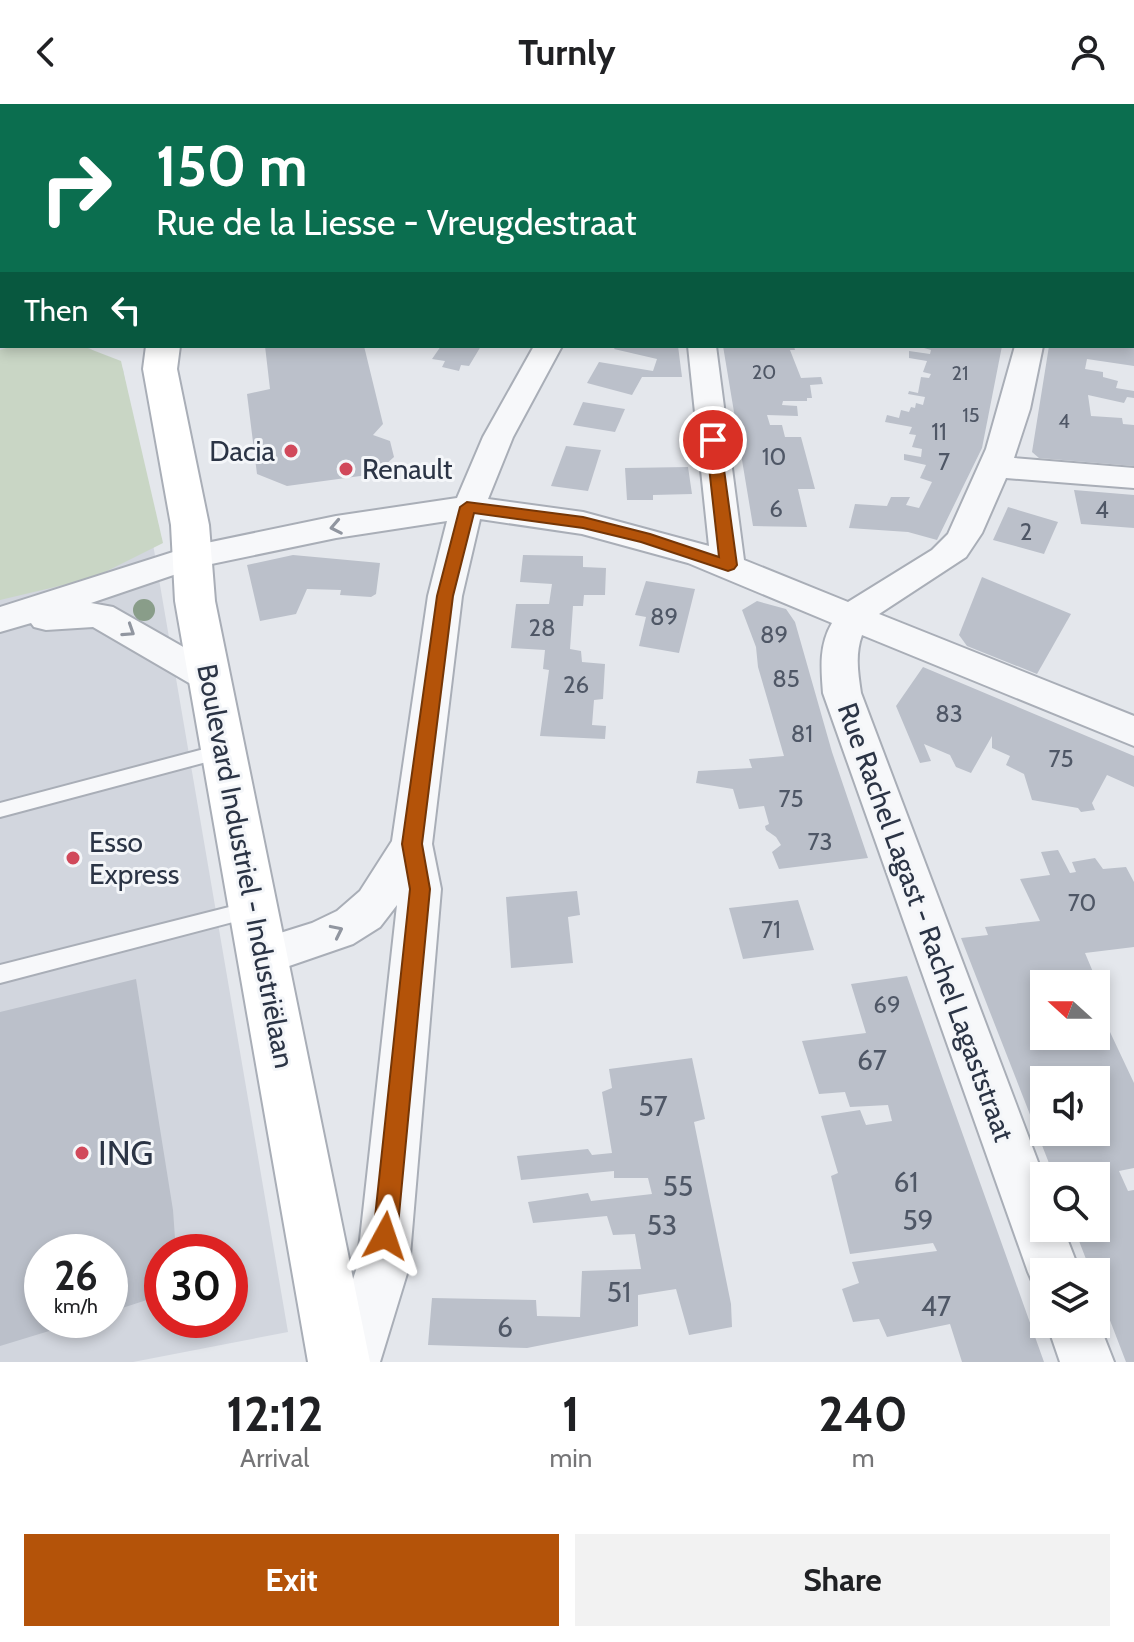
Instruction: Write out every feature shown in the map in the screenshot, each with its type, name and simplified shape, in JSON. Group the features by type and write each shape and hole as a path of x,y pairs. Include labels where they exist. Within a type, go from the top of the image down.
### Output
{"main road":[{"name":"Boulevard Industriel - Industriëlaan","path":"136,348 162,357 190,525 195,601 339,1362"}],"street":[{"path":"353,1362 383,1267 420,889 412,844 445,596 467,507 511,410 547,348"},
{"path":"702,348 728,565"},
{"path":"852,615 958,546 997,467 1021,392 1029,348"},
{"path":"997,467 1134,478"},
{"path":"0,620 192,557 336,527 467,507 583,523 645,537 728,565 1134,732"},
{"path":"0,626 82,614 101,616 209,678"},
{"name":"Rue Rachel Lagast - Rachel Lagaststraat","path":"852,615 838,646 836,666 842,693 1049,1258"},
{"path":"258,932 325,937 353,923 374,905 412,844"},
{"path":"1078,1338 1087,1362"}],"lane":[{"path":"0,810 223,751"},
{"path":"0,974 258,932"}],"shaded area":[{"path":"0,348 89,348 123,369 288,1332 133,1362 0,1362"}],"green space":[{"path":"87,348 121,361 163,543 93,578 0,600 0,350"}],"building":[{"path":"265,348 364,348 383,424 373,435 390,441 394,457 375,474 287,486 257,474 247,394 270,389"},
{"path":"440,348 480,348 469,366 461,365 459,371 442,367 445,361 432,359"},
{"path":"678,348 682,377 642,377 632,395 587,383 599,362 653,371 657,359 614,349"},
{"path":"723,348 794,348 790,350 801,378 821,377 823,384 810,385 812,398 807,398 807,401 783,401 782,405 797,406 798,416 767,415 770,425 782,425 785,437 801,437 815,489 798,489 807,527 753,526"},
{"path":"924,348 1002,348 982,448 937,540 908,532 849,528 855,504 887,506 891,497 910,497 906,505 919,508 932,482 920,478 926,465 904,460 904,454 921,457 922,449 912,447 916,435 909,434 912,427 885,422 887,415 899,418 901,410 909,412 916,403 923,405 925,397 908,394 909,391 918,393 921,377 929,378 931,374 923,372 927,361 909,358 909,351 930,354 931,350"},
{"path":"1049,348 1134,348 1134,366 1087,359 1085,369 1103,372 1103,377 1118,381 1116,388 1134,391 1134,398 1127,397 1124,403 1088,395 1091,416 1122,418 1123,424 1134,425 1134,466 1039,458 1032,452"},
{"path":"583,402 625,409 615,432 573,425"},
{"path":"566,446 601,450 588,491 551,486"},
{"path":"688,467 692,494 653,495 653,500 627,500 625,468"},
{"path":"1074,490 1134,495 1134,528 1081,524"},
{"path":"1008,507 1058,522 1044,554 993,540"},
{"path":"293,555 380,563 376,594 371,597 340,595 341,590 307,589 296,614 260,621 247,565"},
{"path":"523,555 583,556 583,567 606,568 605,595 584,595 583,606 573,606 570,649 581,651 582,662 605,664 603,699 594,700 592,725 606,726 605,739 540,736 549,670 543,669 545,650 511,648 516,604 549,604 552,584 520,582"},
{"path":"982,577 1071,614 1037,674 967,646 959,635"},
{"path":"646,581 695,589 679,653 639,646 646,617 635,615"},
{"path":"757,601 786,609 795,622 832,752 868,858 779,869 772,852 781,845 766,830 765,826 769,824 764,806 739,809 733,789 696,783 698,771 752,768 749,759 784,756 758,667 756,647 742,610"},
{"path":"923,667 1134,756 1134,787 1107,775 1092,803 1095,810 1081,812 1078,808 1032,800 1024,774 1006,765 1010,756 992,748 992,736 971,773 956,767 950,755 924,744 931,761 920,763 896,706"},
{"path":"1058,850 1070,873 1076,872 1072,862 1095,858 1103,869 1126,867 1134,882 1134,947 1085,953 1092,970 1030,970 1030,1050 1110,1050 1110,1032 1134,1083 1134,1168 1119,1171 1128,1191 1134,1190 1134,1362 1126,1362 1110,1320 1110,1258 1086,1258 1079,1242 1110,1242 1110,1162 1049,1162 1042,1146 1110,1146 1110,1066 1030,1066 1030,1115 961,938 988,935 985,927 1040,921 1020,879 1050,875 1041,852"},
{"path":"577,891 580,915 568,917 573,963 511,968 506,897"},
{"path":"798,900 814,950 743,959 729,908"},
{"path":"907,976 1030,1323 1030,1338 1035,1338 1044,1362 962,1362 950,1324 887,1337 879,1319 853,1322 842,1289 859,1283 852,1262 937,1251 933,1243 850,1254 831,1176 838,1173 821,1116 860,1110 866,1125 892,1121 888,1105 850,1107 845,1092 819,1094 802,1041 866,1033 851,984"},
{"name":"ING","path":"136,979 175,1234 144,1234 144,1301 128,1306 128,1234 24,1234 26,1338 0,1346 0,1012"},
{"path":"692,1058 705,1119 694,1122 731,1304 732,1327 689,1335 676,1289 638,1295 638,1326 527,1348 428,1345 432,1298 536,1300 537,1316 580,1317 582,1271 641,1269 635,1234 613,1235 607,1216 533,1223 528,1202 588,1193 591,1201 652,1194 648,1178 614,1178 614,1171 521,1180 517,1156 588,1149 592,1155 612,1153 602,1092 612,1088 609,1069"}],"place":[{"name":"Dacia","path":"291,451"},
{"name":"Renault","path":"346,469"},
{"name":"Esso Express","path":"73,858"},
{"name":"ING","path":"82,1153"}],"route":[{"path":"385,1236 420,889 412,844 445,596 467,507 583,523 645,537 728,565 713,440"}]}
